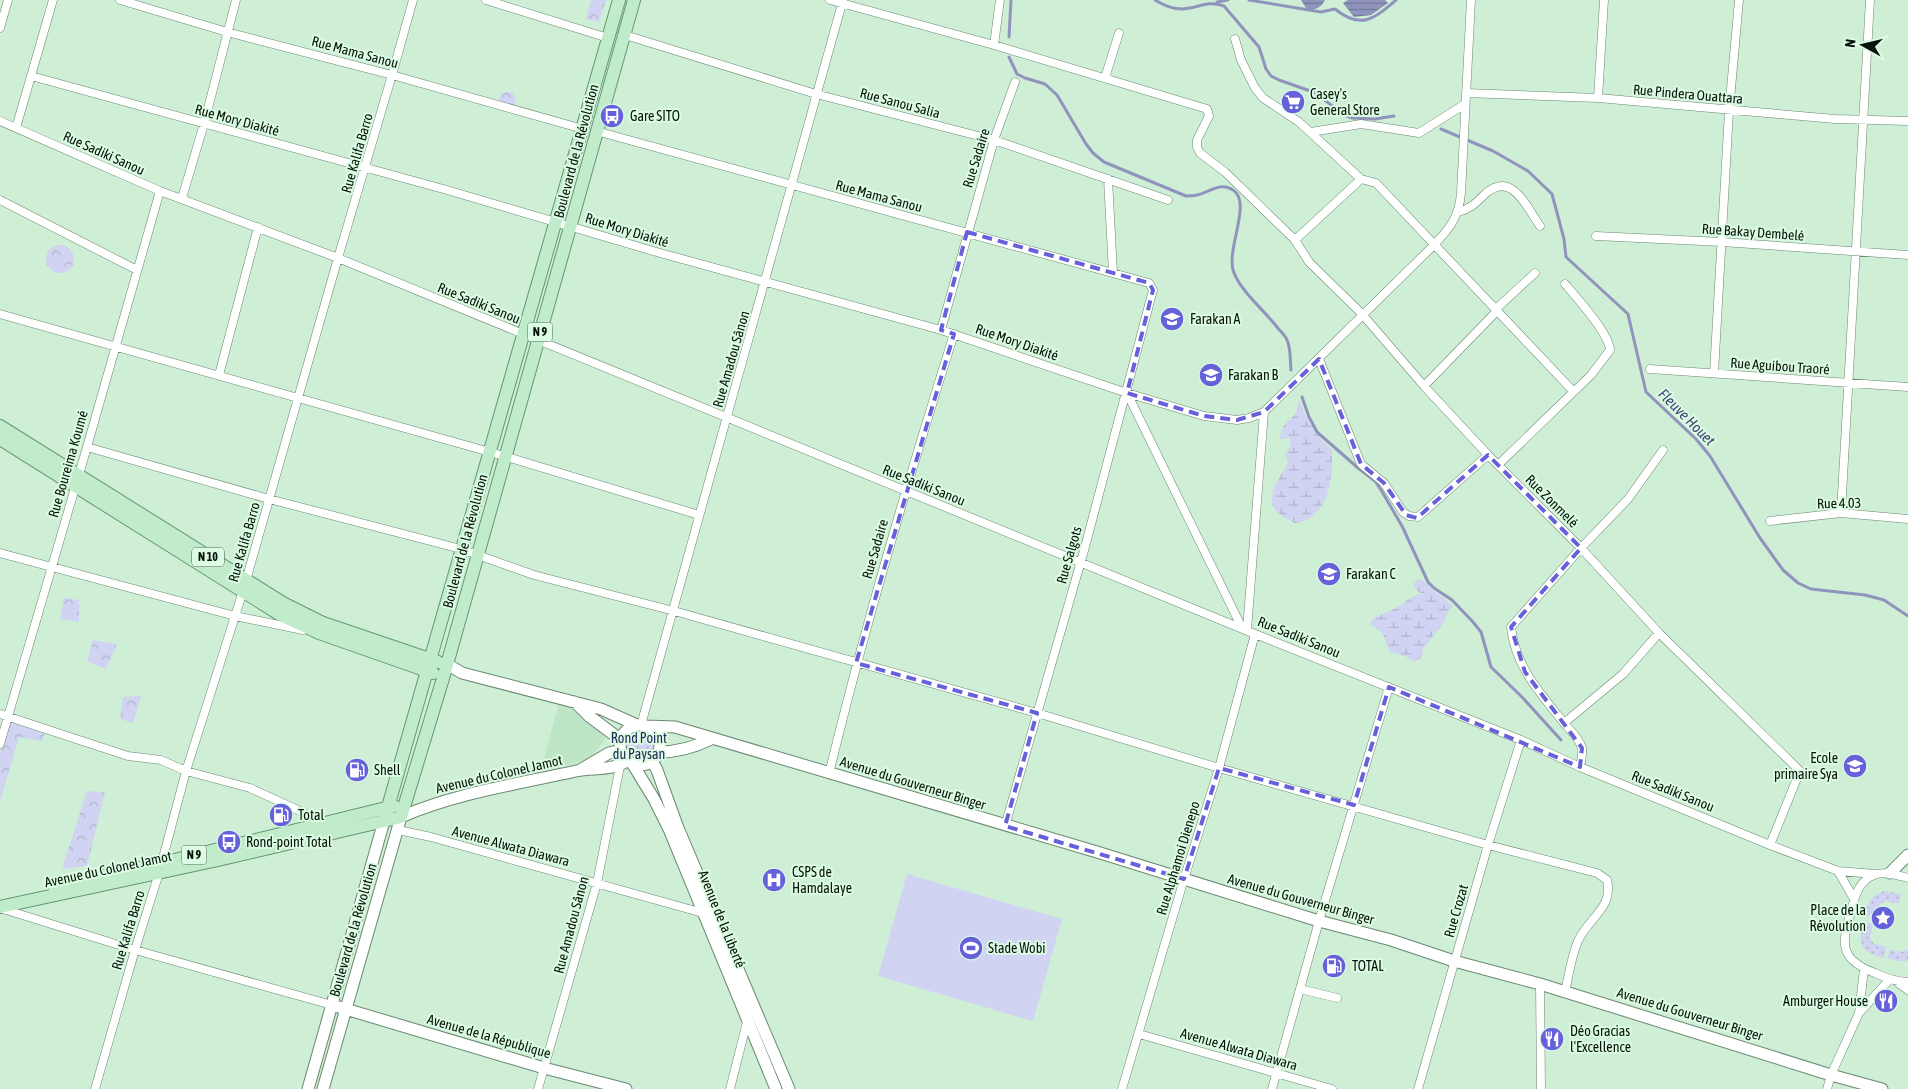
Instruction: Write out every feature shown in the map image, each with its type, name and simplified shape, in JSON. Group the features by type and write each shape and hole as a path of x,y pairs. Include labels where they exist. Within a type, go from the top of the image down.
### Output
{"main road":[{"name":"Boulevard de la Révolution","path":"323,1089 445,670 504,456 571,226 608,38 619,0"},
{"name":"Boulevard de la Révolution","path":"308,1089 489,451 557,222 624,34 634,0"},
{"name":"N 10","path":"0,426 77,480 244,586 279,614 319,633 445,670"},
{"name":"N 10","path":"0,439 77,480"},
{"name":"N 10","path":"244,586 323,624 428,666"},
{"name":"Avenue du Gouverneur Binger","path":"445,670 574,701 601,709 641,725 675,727 1319,921 1540,984 1831,1075 1882,1089"},
{"name":"Avenue du Gouverneur Binger","path":"574,701 621,745"},
{"path":"621,745 625,731 641,725 651,727 657,734 660,743 659,752 652,761 643,765 627,763"},
{"path":"659,752 671,752 696,746 712,738"},
{"name":"N 10","path":"621,745 627,763"},
{"name":"Avenue du Colonel Jamot","path":"580,770 621,745"},
{"name":"Avenue de la Liberté","path":"652,761 678,828 789,1089"},
{"name":"Avenue du Colonel Jamot","path":"0,908 331,828 384,821 400,824 425,807 580,770 597,770 627,763"},
{"name":"Avenue de la Liberté","path":"627,763 669,829 776,1089"},
{"name":"Avenue du Colonel Jamot","path":"331,828 405,803 425,807"},
{"path":"1890,873 1908,855"},
{"name":"Avenue du Colonel Jamot","path":"0,898 160,868"},
{"name":"Avenue de la République","path":"332,1005 544,1068 626,1089"}],"street":[{"path":"0,28 8,0"},
{"path":"16,128 53,0"},
{"name":"Rue Mama Sanou","path":"120,0 227,32 392,75 790,186 967,232 1149,283 1153,290"},
{"path":"182,198 204,124 236,0"},
{"name":"Rue Kalifa Barro","path":"95,1089 160,868 186,771 244,586 413,0"},
{"path":"489,0 608,38"},
{"path":"830,0 843,2 1105,78 1119,33"},
{"path":"994,45 1000,0"},
{"path":"1264,412 1434,245 1452,224 1458,212 1462,181 1470,0"},
{"path":"1598,98 1604,0"},
{"path":"1714,373 1729,111 1738,0"},
{"path":"1841,513 1870,0"},
{"name":"Rue Amadou Sânon","path":"641,725 765,283 790,186 843,2"},
{"name":"Rue Sanou Salia","path":"624,34 816,94 994,140 1168,200"},
{"path":"1235,39 1241,60 1255,88 1263,98 1299,122 1361,179 1376,183 1573,391"},
{"name":"Rue Mory Diakité","path":"31,76 366,167 765,283 941,330 1127,393 1218,419 1243,419 1264,412"},
{"name":"Rue Zonmelé","path":"1105,78 1207,109 1210,114 1197,140 1198,150 1225,172 1295,240 1309,262 1362,314 1424,386 1488,455 1581,548 1659,633 1800,771 1770,845"},
{"name":"Rue Sadaire","path":"941,330 994,140 1015,82"},
{"name":"Rue Pindera Ouattara","path":"1466,94 1598,98 1835,120 1908,121"},
{"path":"1311,132 1361,124 1419,134 1465,104"},
{"name":"Rue Sadiki Sanou","path":"0,121 160,191 258,226 338,258 727,419 1521,740 1580,767 1770,845 1838,871 1875,874"},
{"path":"1108,179 1113,273"},
{"path":"1295,240 1361,179"},
{"path":"1458,212 1474,206 1485,194 1498,186 1506,186 1515,191 1540,226"},
{"name":"Rue Boureima Koumé","path":"0,744 4,715 88,447 114,348 160,191"},
{"path":"0,200 138,270"},
{"path":"219,375 258,226"},
{"name":"Rue Bakay Dembelé","path":"1596,236 1908,254"},
{"path":"1424,386 1496,310 1535,273"},
{"path":"1498,464 1591,375 1610,350 1596,323 1566,284"},
{"name":"Rue Salgots","path":"1005,826 1127,393 1153,290"},
{"path":"0,314 114,348 219,375 489,451 699,515"},
{"name":"Rue Sadaire","path":"829,774 856,663 905,490 954,334"},
{"path":"1319,359 1361,464 1384,483 1400,509 1409,516 1418,517 1488,455"},
{"name":"Rue Aguibou Traoré","path":"1650,369 1908,387"},
{"path":"1127,393 1248,631"},
{"name":"Rue Alphamoi Dienepo","path":"1122,1089 1219,768 1248,631 1264,412"},
{"path":"88,447 269,499 461,549 534,575 674,611 1037,713 1219,768 1597,873 1607,880 1608,899 1581,934 1565,992"},
{"path":"1580,767 1582,748 1577,738 1525,672 1514,647 1512,627 1581,548 1628,499 1663,450"},
{"name":"Rue 4.03","path":"1770,521 1841,513 1908,519"},
{"path":"0,553 235,616 319,633"},
{"path":"1564,723 1623,674 1659,633"},
{"path":"1272,1089 1319,921 1389,687"},
{"path":"4,715 128,756 161,760 186,771 250,788 331,828"},
{"name":"Rue Crozat","path":"1418,1089 1488,844 1521,740"},
{"name":"Rue Amadou Sânon","path":"538,1089 597,883 627,763"},
{"name":"Avenue Alwata Diawara","path":"400,824 703,913"},
{"path":"1838,871 1854,898"},
{"path":"1908,878 1890,873 1875,874 1864,880 1854,898 1844,934 1845,948 1857,965 1894,980 1908,982"},
{"path":"0,908 135,950 332,1005"},
{"path":"1827,1089 1831,1075 1859,1013 1864,969"},
{"path":"1894,980 1908,990"},
{"path":"1859,1013 1894,980"},
{"path":"1540,984 1541,1089"},
{"path":"1300,989 1337,998"},
{"path":"730,1089 748,1022"},
{"name":"Avenue Alwata Diawara","path":"1139,1034 1332,1089"}],"highlighted area":[{"path":"967,232 1149,283 1153,290 1127,393 1204,416 1237,420 1264,412 1319,359 1361,464 1384,483 1406,515 1417,518 1488,455 1581,548 1511,627 1525,672 1582,748 1580,767 1389,687 1354,805 1219,768 1184,879 1005,826 1037,713 856,663 954,334 941,330"}],"shaded area":[{"path":"1301,0 1325,0 1320,7 1312,9 1306,8"},
{"path":"1348,0 1385,0 1388,3 1371,15 1354,17 1343,3"},
{"path":"559,702 576,709 596,726 606,738 593,755 587,759 540,774"}],"green space":[{"path":"591,0 606,0 599,22 586,19"},
{"path":"506,92 512,93 516,98 513,107 498,103 501,94"},
{"path":"60,245 70,249 74,259 70,269 60,273 50,269 46,259 50,249"},
{"path":"1298,401 1313,428 1332,450 1332,461 1330,485 1322,505 1315,514 1306,520 1295,523 1277,512 1273,506 1272,494 1288,463 1285,454 1290,447 1290,438 1280,439 1281,431 1293,417"},
{"path":"1419,579 1453,607 1449,610 1444,622 1423,649 1422,657 1414,662 1405,656 1390,652 1382,632 1370,624 1374,618 1396,608 1418,594 1424,595 1416,590 1413,584"},
{"path":"64,598 79,600 79,622 60,619"},
{"path":"93,640 117,644 106,669 87,661"},
{"path":"141,696 133,723 120,719 123,697"},
{"path":"10,719 46,731 42,741 19,737 0,802 0,753"},
{"name":"Rond Point du Paysan","path":"639,730 650,735 655,746 650,757 639,762 628,757 623,746 628,735"},
{"path":"87,791 105,792 87,866 62,869"},
{"name":"Stade Wobi","path":"907,874 1062,919 1033,1021 878,976"},
{"path":"1885,891 1901,894 1899,904 1886,901 1880,904 1876,917 1865,916 1871,900 1876,895"},
{"path":"1863,922 1873,924 1870,937 1873,943 1886,947 1884,958 1871,953 1863,946 1861,930"},
{"path":"1890,949 1899,952 1908,950 1908,961 1888,958"}],"waterway":[{"path":"1009,37 1011,0"},
{"name":"Fleuve Houet","path":"1155,0 1161,4 1178,9 1208,4 1224,6 1259,47 1266,69 1271,76 1316,93 1342,114 1352,118 1375,119 1394,116"},
{"name":"Fleuve Houet","path":"1217,2 1228,0"},
{"path":"1249,0 1321,12 1335,9 1352,19 1360,20 1374,17 1396,0"},
{"path":"1009,57 1017,74 1045,84 1057,95 1086,144 1104,162 1186,196 1194,196 1219,187 1233,190 1238,196 1240,204 1240,215 1233,249 1233,270 1246,293 1286,338 1289,347 1291,370"},
{"name":"Fleuve Houet","path":"1441,129 1493,151 1528,171 1552,194 1564,239 1566,257 1628,314 1646,392 1696,439 1710,456 1760,538 1783,570 1798,583 1811,589 1865,595 1884,600 1908,616"},
{"path":"1302,397 1317,432 1375,481 1402,526 1428,582 1452,600 1481,632 1491,667 1522,697 1561,740"}],"place":[{"name":"Casey's General Store","path":"1293,102"},
{"name":"Gare SITO","path":"612,116"},
{"name":"Farakan A","path":"1172,319"},
{"name":"Farakan B","path":"1211,375"},
{"name":"Farakan C","path":"1329,574"},
{"name":"Ecole primaire Sya","path":"1855,766"},
{"name":"Shell","path":"357,770"},
{"name":"Total","path":"281,815"},
{"name":"Rond-point Total","path":"229,842"},
{"name":"CSPS de Hamdalaye","path":"774,880"},
{"name":"Place de la Révolution","path":"1883,918"},
{"name":"Stade Wobi","path":"971,948"},
{"name":"TOTAL","path":"1334,966"},
{"name":"Amburger House","path":"1886,1001"},
{"name":"Déo Gracias l'Excellence","path":"1552,1039"}]}
